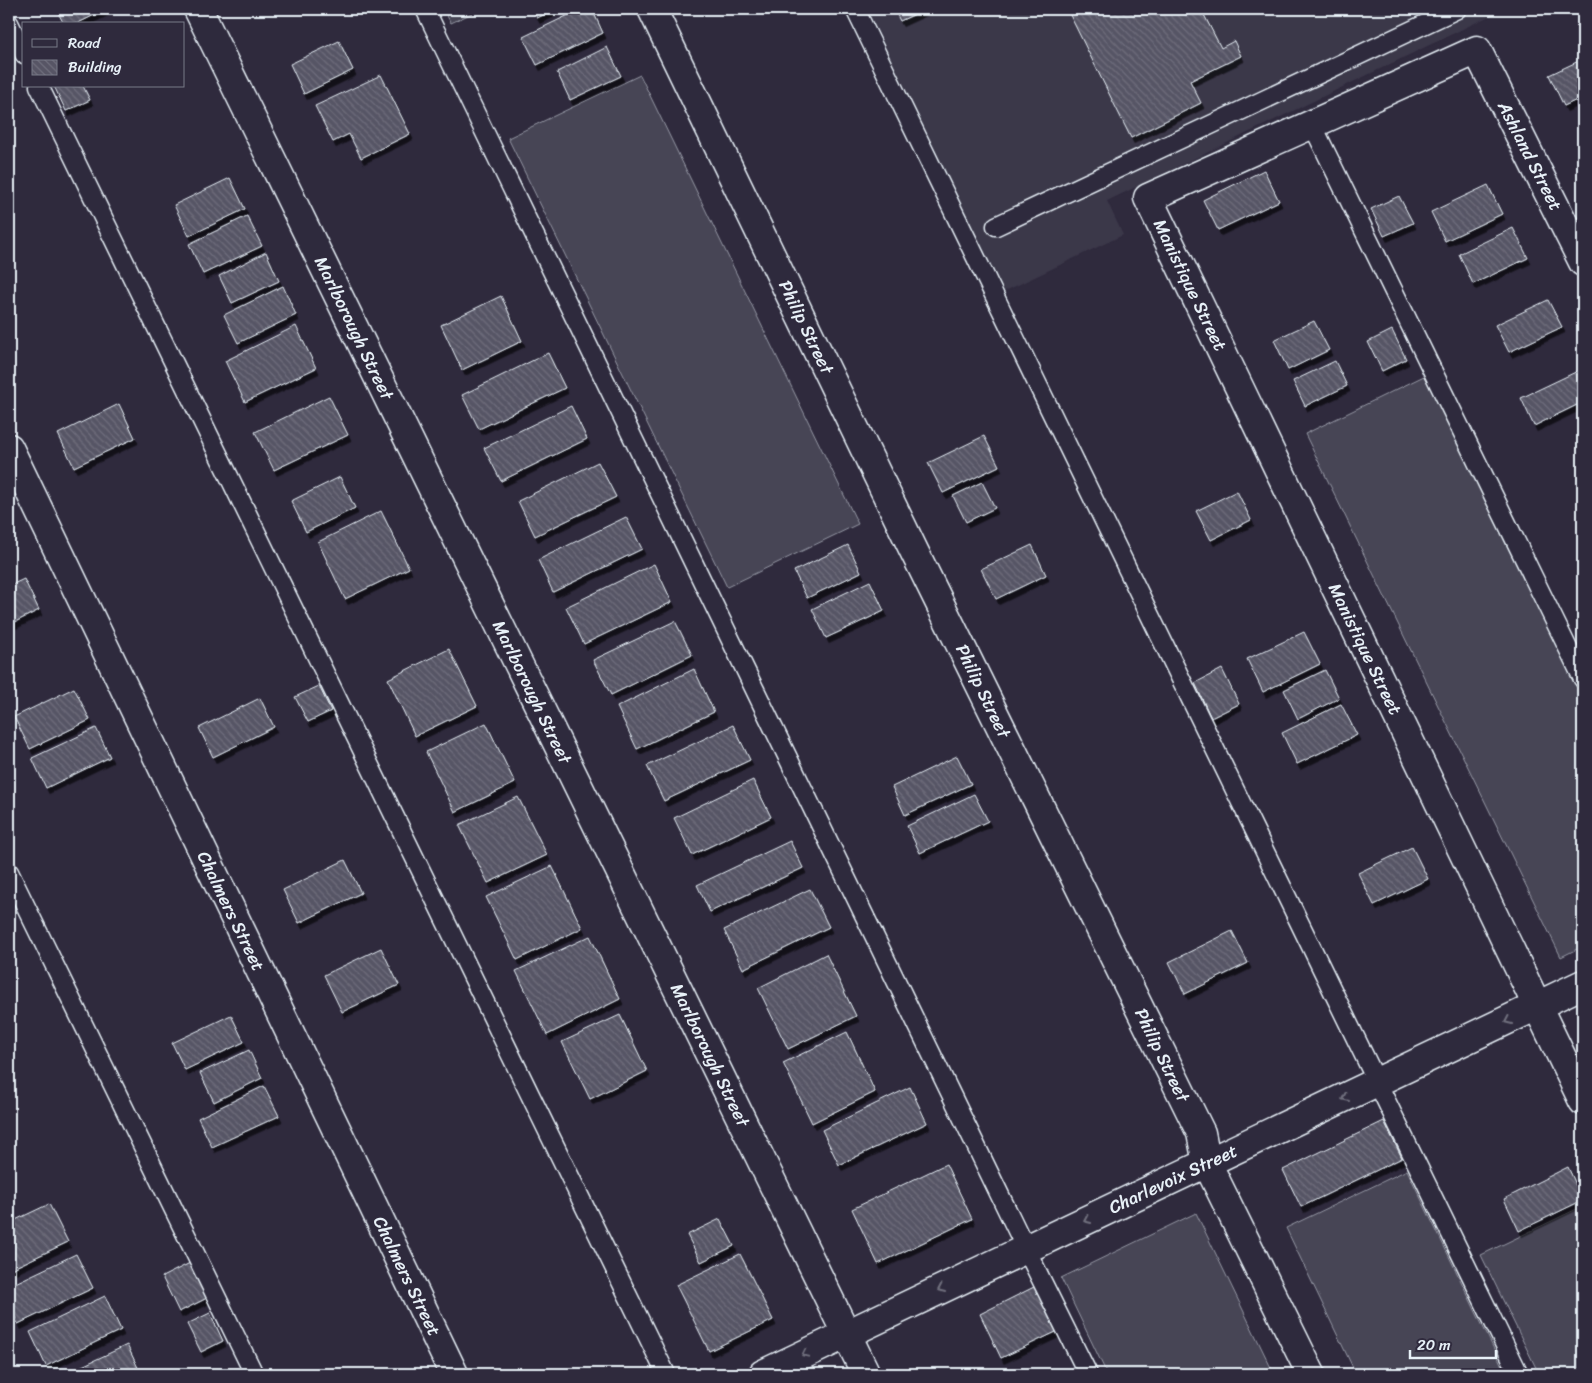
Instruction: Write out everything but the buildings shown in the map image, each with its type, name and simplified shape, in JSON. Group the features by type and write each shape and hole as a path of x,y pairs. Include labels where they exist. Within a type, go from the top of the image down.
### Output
{"street":[{"name":"Marlborough Street","path":"198,9 866,1374"},
{"name":"Philip Street","path":"652,9 915,553 1201,1133 1208,1162 1311,1374"},
{"name":"Ashland Street","path":"1312,124 1477,50 1583,262"},
{"name":"Manistique Street","path":"1312,124 1148,198 1583,1101"},
{"name":"Chalmers Street","path":"9,448 454,1374"},
{"name":"Charlevoix Street","path":"763,1374 1583,984"}],"lane":[{"path":"425,9 1088,1374"},
{"path":"855,9 1518,1374"},
{"path":"996,226 1457,9"},
{"path":"9,23 22,50"},
{"path":"40,88 666,1374"},
{"path":"1312,124 1583,679"},
{"path":"9,872 254,1374"}],"shaded area":[{"path":"443,9 481,9 451,23"},
{"path":"867,9 1504,9 1107,201 1123,235 1003,292"},
{"path":"640,75 858,524 727,587 508,138"},
{"path":"1426,375 1583,696 1583,946 1561,957 1305,434"},
{"path":"1407,1170 1506,1374 1356,1374 1286,1228"},
{"path":"1583,1206 1583,1374 1539,1374 1481,1255"},
{"path":"1196,1213 1274,1374 1107,1374 1061,1278"}]}
